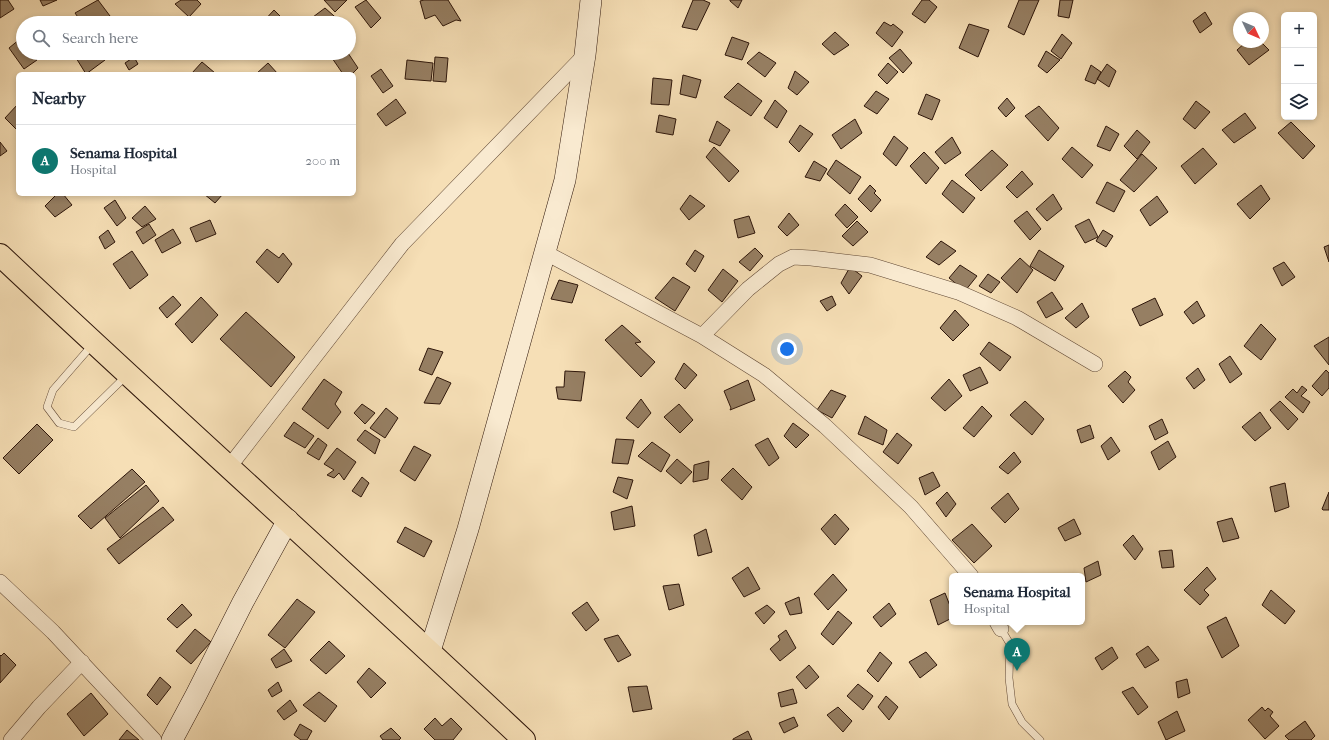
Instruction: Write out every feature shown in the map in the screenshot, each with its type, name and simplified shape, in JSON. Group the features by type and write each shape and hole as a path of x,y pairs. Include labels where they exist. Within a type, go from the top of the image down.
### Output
{"main road":[{"path":"0,256 430,651 524,740"}],"street":[{"path":"430,651 468,529 565,180 585,55 591,0"},
{"path":"229,467 402,244 585,55"},
{"path":"544,252 702,336 764,375 825,426 911,507 968,573"},
{"path":"702,336 748,289 779,264 793,257 812,258 870,265 958,292 1017,318 1095,364"},
{"path":"172,740 243,602 288,520"},
{"path":"0,582 53,632 154,740"},
{"path":"11,740 39,707 82,662"}],"lane":[{"path":"94,343 53,390 47,407 59,423 74,427 127,374"},
{"path":"999,625 1010,644 1009,678 1012,704 1022,722 1040,740"}],"building":[{"path":"0,0 8,0 14,9 0,18"},
{"path":"40,0 57,0 43,6"},
{"path":"98,0 110,16 77,16 75,13"},
{"path":"181,0 197,0 201,4 190,16 188,16 175,4"},
{"path":"324,0 347,0 335,12"},
{"path":"366,0 381,18 371,28 355,7"},
{"path":"448,0 461,21 456,20 443,26 435,15 425,19 420,1"},
{"path":"693,0 703,0 710,3 697,30 682,27"},
{"path":"730,0 742,0 738,8"},
{"path":"922,0 929,0 937,7 925,23 912,14"},
{"path":"1019,0 1039,0 1024,35 1008,27"},
{"path":"1060,0 1073,0 1069,18 1058,16"},
{"path":"325,8 334,16 314,16"},
{"path":"274,10 280,16 268,16"},
{"path":"1205,12 1212,24 1200,33 1193,21"},
{"path":"884,22 891,26 893,24 903,32 892,47 876,33"},
{"path":"969,24 989,30 978,57 959,48"},
{"path":"835,32 849,45 834,55 822,44"},
{"path":"1062,34 1072,43 1061,59 1051,51"},
{"path":"732,37 749,43 742,60 725,55"},
{"path":"16,42 16,58 9,48"},
{"path":"1239,48 1267,48 1269,50 1249,65 1237,50"},
{"path":"900,49 912,63 903,73 889,58"},
{"path":"1046,51 1060,60 1047,73 1038,66"},
{"path":"759,52 776,63 765,77 747,63"},
{"path":"435,57 448,58 446,82 433,81"},
{"path":"18,60 37,60 24,69"},
{"path":"77,60 105,60 89,72 85,72"},
{"path":"130,60 136,60 138,64 129,70 125,63"},
{"path":"333,60 353,60 358,68 354,72 342,72"},
{"path":"407,60 433,63 431,81 405,79"},
{"path":"202,62 214,72 193,72"},
{"path":"268,63 276,72 258,72"},
{"path":"888,63 898,72 887,84 878,75"},
{"path":"1107,64 1116,71 1109,87 1097,79"},
{"path":"1091,65 1101,72 1095,84 1085,80"},
{"path":"381,69 393,86 383,93 371,76"},
{"path":"795,71 809,82 797,95 788,88"},
{"path":"683,75 701,80 696,98 680,94"},
{"path":"653,78 672,80 669,105 651,104"},
{"path":"738,83 762,101 751,116 724,97"},
{"path":"876,91 889,99 877,114 864,106"},
{"path":"926,94 940,100 932,120 918,114"},
{"path":"1007,98 1015,108 1006,117 998,108"},
{"path":"396,99 406,113 386,126 377,114"},
{"path":"775,100 787,111 777,128 764,118"},
{"path":"1196,101 1210,112 1195,129 1183,119"},
{"path":"16,106 16,129 5,118"},
{"path":"1039,106 1059,128 1048,141 1025,116"},
{"path":"1245,113 1256,128 1234,143 1222,130"},
{"path":"659,115 676,119 673,135 656,132"},
{"path":"855,119 862,133 841,149 832,135"},
{"path":"717,121 730,130 720,146 709,141"},
{"path":"1291,122 1315,146 1303,159 1278,133"},
{"path":"800,125 813,134 799,152 789,142"},
{"path":"1106,126 1119,134 1110,151 1097,146"},
{"path":"1137,130 1150,142 1137,159 1124,146"},
{"path":"894,136 908,148 896,166 883,154"},
{"path":"952,137 961,153 945,164 935,152"},
{"path":"0,142 7,151 0,156"},
{"path":"714,147 739,171 729,182 706,157"},
{"path":"1072,147 1093,165 1082,178 1062,159"},
{"path":"1203,148 1217,164 1195,184 1181,166"},
{"path":"992,150 1008,165 981,191 965,175"},
{"path":"924,152 939,168 926,184 910,166"},
{"path":"1142,154 1157,168 1134,192 1120,180"},
{"path":"836,160 861,177 850,194 827,174"},
{"path":"814,161 827,169 820,181 805,177"},
{"path":"1022,171 1033,184 1017,198 1006,187"},
{"path":"952,180 975,198 963,213 942,194"},
{"path":"1107,182 1125,191 1114,212 1096,203"},
{"path":"870,185 876,191 874,193 881,200 871,212 858,199"},
{"path":"1261,185 1270,199 1250,219 1237,204"},
{"path":"1053,194 1062,209 1047,221 1036,209"},
{"path":"690,195 705,206 689,220 680,209"},
{"path":"55,196 65,196 72,205 55,217 45,206"},
{"path":"206,196 221,196 215,203"},
{"path":"1157,196 1168,212 1150,226 1140,210"},
{"path":"115,200 126,218 117,226 104,208"},
{"path":"845,204 858,217 847,228 835,215"},
{"path":"145,206 156,219 142,227 132,218"},
{"path":"1027,211 1041,229 1030,240 1014,221"},
{"path":"789,213 799,225 787,236 778,227"},
{"path":"749,216 755,233 738,238 734,220"},
{"path":"1089,219 1098,237 1085,243 1075,226"},
{"path":"210,220 216,234 196,242 190,228"},
{"path":"857,221 868,232 853,246 842,236"},
{"path":"149,224 156,235 143,244 136,232"},
{"path":"173,229 181,243 162,253 155,240"},
{"path":"108,230 115,242 105,249 99,237"},
{"path":"1103,230 1113,236 1106,247 1096,241"},
{"path":"941,241 956,251 939,265 926,257"},
{"path":"1329,245 1329,262 1324,247"},
{"path":"755,248 763,256 750,271 739,262"},
{"path":"267,249 279,258 283,253 292,264 278,283 256,262"},
{"path":"695,250 704,256 695,272 686,264"},
{"path":"1039,250 1064,266 1055,281 1030,266"},
{"path":"132,251 148,275 130,289 113,264"},
{"path":"1020,258 1033,270 1017,293 1001,278"},
{"path":"1284,262 1295,277 1282,286 1273,268"},
{"path":"960,265 977,276 965,291 949,278"},
{"path":"850,267 862,276 849,294 841,283"},
{"path":"723,269 738,281 722,302 708,290"},
{"path":"988,274 1000,282 991,293 979,286"},
{"path":"673,277 690,287 675,311 655,298"},
{"path":"559,280 578,285 572,303 551,299"},
{"path":"1052,292 1063,309 1046,318 1037,302"},
{"path":"173,296 181,305 167,318 159,308"},
{"path":"832,296 836,305 827,311 820,301"},
{"path":"201,297 218,315 192,343 175,324"},
{"path":"1155,298 1163,315 1140,326 1132,309"},
{"path":"1197,301 1205,316 1193,324 1184,312"},
{"path":"1082,303 1089,317 1076,328 1065,318"},
{"path":"955,310 969,325 953,341 940,328"},
{"path":"246,312 295,357 271,387 220,339"},
{"path":"1261,324 1276,339 1261,360 1244,346"},
{"path":"622,325 641,342 635,343 655,362 641,377 605,340"},
{"path":"1329,337 1329,365 1314,346"},
{"path":"989,342 1011,357 1000,371 980,354"},
{"path":"428,348 443,352 432,375 419,370"},
{"path":"1230,356 1242,374 1230,383 1219,364"},
{"path":"684,363 697,375 685,389 675,379"},
{"path":"980,367 988,383 970,391 963,375"},
{"path":"1198,368 1205,380 1194,389 1186,378"},
{"path":"1326,370 1329,373 1329,388 1322,396 1312,386"},
{"path":"565,371 585,372 581,401 558,399 556,387 564,387"},
{"path":"1125,371 1131,377 1128,382 1135,390 1123,403 1108,386"},
{"path":"437,377 451,383 440,404 424,403"},
{"path":"324,379 342,392 335,404 341,412 328,429 302,409"},
{"path":"949,379 962,396 945,411 931,398"},
{"path":"748,380 755,400 730,410 731,408 724,391"},
{"path":"1302,386 1307,390 1301,396 1310,402 1303,413 1285,397 1293,389 1297,393"},
{"path":"831,390 846,396 832,418 817,410"},
{"path":"641,399 651,413 638,428 626,418"},
{"path":"1025,401 1044,419 1032,435 1010,415"},
{"path":"1280,401 1298,419 1288,430 1270,410"},
{"path":"362,404 375,413 365,424 354,413"},
{"path":"679,404 693,420 680,433 664,417"},
{"path":"982,406 992,416 974,437 963,428"},
{"path":"386,408 398,418 385,438 370,428"},
{"path":"1260,412 1271,428 1255,441 1242,427"},
{"path":"865,416 887,430 883,445 858,434"},
{"path":"1162,419 1168,433 1155,440 1149,426"},
{"path":"294,422 314,436 305,448 284,436"},
{"path":"793,423 809,435 796,448 784,436"},
{"path":"37,424 53,440 19,474 3,458"},
{"path":"1090,425 1094,438 1081,443 1077,430"},
{"path":"365,430 380,440 375,454 357,440"},
{"path":"897,433 912,445 898,464 883,452"},
{"path":"1111,437 1120,451 1108,460 1101,446"},
{"path":"318,438 327,445 319,460 307,453"},
{"path":"768,438 779,458 769,466 755,445"},
{"path":"616,439 634,440 628,464 612,463"},
{"path":"1168,441 1176,457 1159,470 1151,452"},
{"path":"652,442 670,455 661,472 638,456"},
{"path":"414,446 431,455 415,481 400,471"},
{"path":"337,448 356,462 344,480 339,473 334,478 327,475 334,470 324,464"},
{"path":"1014,452 1021,462 1008,474 999,467"},
{"path":"677,459 692,472 681,484 666,471"},
{"path":"709,461 708,479 693,482 694,465"},
{"path":"733,468 752,487 742,500 721,480"},
{"path":"132,469 145,482 91,529 78,516"},
{"path":"933,472 940,486 925,495 919,478"},
{"path":"362,477 369,483 361,497 352,491"},
{"path":"618,477 633,480 627,499 613,492"},
{"path":"1285,483 1289,507 1275,512 1270,487"},
{"path":"146,485 159,501 120,538 105,518"},
{"path":"947,492 956,504 946,517 936,503"},
{"path":"1329,492 1329,510 1323,510 1322,509"},
{"path":"1008,493 1019,509 1005,523 991,508"},
{"path":"632,506 635,526 614,530 611,512"},
{"path":"163,507 174,520 119,564 107,549"},
{"path":"835,514 849,529 835,545 821,529"},
{"path":"1232,518 1239,538 1223,542 1217,522"},
{"path":"1074,519 1081,534 1065,541 1058,528"},
{"path":"972,524 992,546 974,563 952,540"},
{"path":"405,527 432,541 424,557 397,542"},
{"path":"706,529 712,552 698,556 694,535"},
{"path":"1133,535 1143,549 1135,560 1123,545"},
{"path":"1172,550 1174,567 1162,568 1159,551"},
{"path":"1098,561 1101,575 1086,582 1084,568"},
{"path":"748,567 760,589 744,597 732,578"},
{"path":"1207,567 1216,579 1204,590 1209,595 1200,605 1184,590"},
{"path":"833,574 847,590 828,610 814,594"},
{"path":"679,584 684,605 669,610 663,586"},
{"path":"1271,590 1295,611 1285,624 1262,605"},
{"path":"945,593 949,603 949,620 938,625 930,600"},
{"path":"799,597 802,613 790,615 785,603"},
{"path":"297,599 315,612 285,648 268,635"},
{"path":"587,602 599,620 586,631 572,613"},
{"path":"889,603 896,614 881,627 873,617"},
{"path":"182,604 192,615 177,628 167,619"},
{"path":"767,605 775,612 764,624 755,613"},
{"path":"838,611 852,623 833,645 821,634"},
{"path":"1226,617 1239,646 1222,658 1207,627"},
{"path":"195,629 211,642 191,664 176,651"},
{"path":"786,630 796,648 780,661 770,649 780,640 778,636"},
{"path":"618,635 631,655 618,662 604,639"},
{"path":"329,641 345,656 326,674 310,660"},
{"path":"1148,646 1159,660 1145,668 1136,654"},
{"path":"1112,647 1118,658 1102,670 1095,658"},
{"path":"284,649 292,661 276,668 271,659"},
{"path":"880,652 892,663 878,682 867,671"},
{"path":"926,652 937,665 920,678 909,662"},
{"path":"4,653 16,665 0,683 0,655 1,656"},
{"path":"809,665 819,677 806,689 796,677"},
{"path":"369,668 386,683 371,698 357,682"},
{"path":"160,677 171,687 157,705 147,695"},
{"path":"1187,679 1190,693 1178,698 1176,682"},
{"path":"278,682 282,691 272,697 268,690"},
{"path":"858,684 873,696 863,710 847,696"},
{"path":"647,686 652,709 633,712 628,687"},
{"path":"1133,687 1148,707 1138,715 1122,692"},
{"path":"793,689 797,703 781,707 778,693"},
{"path":"319,692 337,706 325,722 303,705"},
{"path":"91,693 108,714 84,736 67,714"},
{"path":"886,696 898,707 889,720 878,707"},
{"path":"290,700 297,711 284,720 277,711"},
{"path":"838,707 852,721 843,732 827,715"},
{"path":"1262,707 1265,711 1268,708 1273,712 1270,716 1279,726 1265,739 1248,720"},
{"path":"1177,711 1185,731 1166,740 1158,722"},
{"path":"794,717 798,726 784,733 779,723"},
{"path":"435,718 442,726 451,718 462,729 453,740 435,740 424,729"},
{"path":"1305,721 1315,736 1311,740 1289,740 1285,736"},
{"path":"300,724 312,731 307,740 301,740 294,735"},
{"path":"391,728 401,738 399,740 383,740 380,736"},
{"path":"127,730 139,740 119,740"},
{"path":"748,731 752,740 733,740 733,739"}],"place":[{"name":"Senama Hospital","path":"1017,671"}]}
